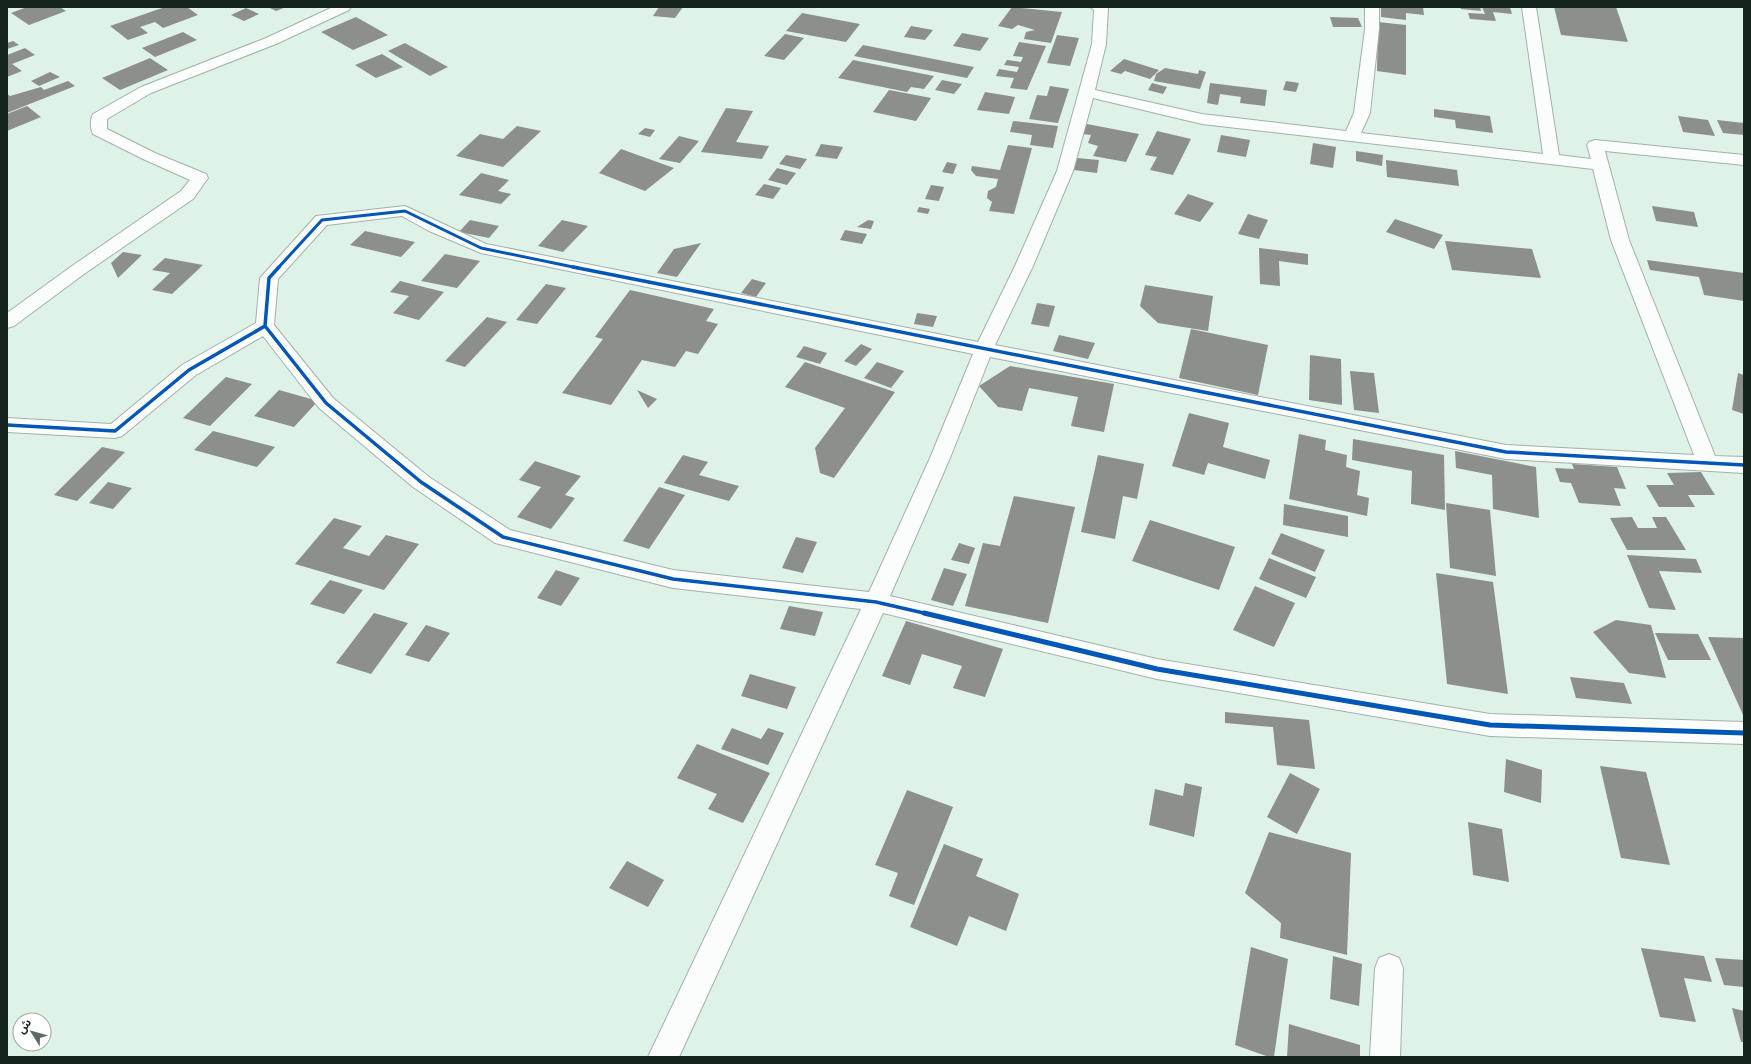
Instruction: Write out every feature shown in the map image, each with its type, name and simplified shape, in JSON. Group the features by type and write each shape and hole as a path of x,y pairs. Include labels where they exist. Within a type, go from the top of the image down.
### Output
{"street":[{"path":"7,322 78,270 187,195 200,178 149,156 99,131 99,116 146,90 271,41 344,7"},
{"path":"663,1057 876,602 940,458 984,349 1024,266 1065,171 1099,44 1101,8 1097,7"},
{"path":"1351,137 1362,113 1372,29 1372,7"},
{"path":"1529,7 1552,160"},
{"path":"1087,92 1120,101 1202,119 1600,165"},
{"path":"1706,462 1620,240 1595,145 1744,160"},
{"path":"1744,465 1506,452 481,248 435,227 405,211 322,220 269,278 266,326 326,403 421,482 503,537 674,578 876,602 1157,669 1490,725 1744,733"},
{"path":"7,425 115,431 189,370 266,326"},
{"path":"1385,1057 1389,968"}],"building":[{"path":"27,7 60,7 66,11 29,25 11,13"},
{"path":"165,7 187,7 198,15 163,28 155,22 140,27 148,33 128,40 110,26"},
{"path":"268,7 286,7 276,11"},
{"path":"659,7 683,7 675,18 653,16"},
{"path":"1012,7 1062,12 1051,43 1024,39 1026,32 1035,30 1018,25 1012,29 998,26"},
{"path":"1381,7 1423,7 1424,15 1406,13 1406,20 1381,17"},
{"path":"1460,7 1480,7 1481,11 1461,9"},
{"path":"1482,7 1510,7 1512,14 1493,12 1496,21 1470,19 1468,13 1485,14"},
{"path":"1554,7 1616,7 1628,42 1561,35"},
{"path":"246,8 259,14 244,21 231,15"},
{"path":"802,13 860,24 846,42 786,31"},
{"path":"356,17 388,35 353,50 321,32"},
{"path":"1330,17 1358,18 1362,27 1333,27"},
{"path":"1378,22 1406,25 1406,75 1377,71"},
{"path":"911,26 933,30 925,40 904,37"},
{"path":"183,32 197,40 155,57 142,48"},
{"path":"962,33 989,38 980,51 953,46"},
{"path":"785,34 804,38 784,60 764,56"},
{"path":"1057,35 1079,38 1070,66 1047,63"},
{"path":"13,41 19,45 7,49 7,43"},
{"path":"1019,42 1046,46 1027,90 1010,88 1014,78 996,76 999,69 1017,72 1019,67 1004,65 1007,60 1021,62 1023,57 1013,56"},
{"path":"405,43 448,67 430,76 388,51"},
{"path":"863,45 974,67 967,78 854,56"},
{"path":"25,48 35,55 12,64 22,71 7,77 7,55"},
{"path":"382,54 403,67 376,78 355,65"},
{"path":"150,58 168,70 120,90 102,78"},
{"path":"1124,59 1159,70 1150,79 1125,71 1121,74 1110,71"},
{"path":"853,60 934,76 924,89 911,87 907,92 838,78"},
{"path":"1165,68 1198,74 1199,70 1206,72 1200,89 1154,81 1156,74"},
{"path":"50,72 60,77 39,86 31,81"},
{"path":"942,80 962,84 954,94 935,90"},
{"path":"68,81 75,86 7,113 7,94 10,96 41,87 44,90"},
{"path":"1286,81 1299,83 1296,92 1283,90"},
{"path":"1152,83 1167,87 1163,94 1148,90"},
{"path":"1210,83 1267,90 1265,106 1240,103 1241,97 1220,94 1218,105 1207,103"},
{"path":"1050,86 1069,89 1058,123 1029,119 1037,95 1047,96"},
{"path":"889,90 931,98 916,121 873,112"},
{"path":"985,92 1015,97 1009,114 977,110"},
{"path":"27,106 41,117 7,131 7,114"},
{"path":"726,108 753,111 736,142 769,146 762,159 701,152"},
{"path":"1434,109 1490,116 1493,133 1456,128 1455,120 1434,117"},
{"path":"1678,116 1708,120 1715,136 1683,132"},
{"path":"1717,120 1744,123 1744,135 1723,133"},
{"path":"1013,121 1058,126 1053,148 1030,145 1032,135 1010,132"},
{"path":"1087,124 1139,134 1126,162 1093,156 1098,146 1088,143 1091,135 1082,134"},
{"path":"517,126 541,131 503,167 456,156 480,134 503,139"},
{"path":"645,128 655,130 650,137 638,134"},
{"path":"1157,131 1191,139 1173,175 1150,170 1157,157 1145,155"},
{"path":"1221,135 1250,140 1246,157 1217,152"},
{"path":"679,136 699,141 680,163 659,159"},
{"path":"1313,143 1336,147 1333,168 1310,164"},
{"path":"821,144 843,147 837,159 815,156"},
{"path":"1008,145 1032,148 1014,214 989,211 992,202 987,198 988,191 996,187 998,179 976,176 971,170 972,166 1000,170"},
{"path":"621,149 674,168 645,191 599,173"},
{"path":"1356,151 1383,155 1382,166 1356,161"},
{"path":"786,155 807,159 800,169 779,164"},
{"path":"1077,158 1099,160 1097,173 1074,170"},
{"path":"1386,160 1457,170 1459,186 1387,177"},
{"path":"947,162 957,164 953,174 942,172"},
{"path":"777,168 796,173 787,185 768,180"},
{"path":"481,173 509,180 498,191 511,194 501,204 459,195"},
{"path":"764,184 781,188 773,199 755,195"},
{"path":"931,185 944,187 939,201 925,199"},
{"path":"1188,194 1214,203 1200,222 1174,214"},
{"path":"1652,206 1694,212 1698,227 1656,221"},
{"path":"919,207 930,209 928,214 917,212"},
{"path":"1248,214 1268,220 1259,239 1238,234"},
{"path":"1395,219 1443,235 1434,249 1386,232"},
{"path":"470,220 499,226 489,238 459,232"},
{"path":"562,220 588,226 563,252 538,246"},
{"path":"868,220 874,221 871,229 857,227"},
{"path":"845,230 867,234 862,244 840,240"},
{"path":"365,231 415,242 401,257 350,245"},
{"path":"1445,241 1532,249 1541,278 1452,270"},
{"path":"701,243 677,277 657,273 674,249"},
{"path":"1259,248 1308,254 1308,265 1279,261 1280,286 1260,284"},
{"path":"123,252 142,255 118,278 111,263"},
{"path":"445,254 480,261 457,288 421,281"},
{"path":"165,258 203,265 172,294 152,290 170,273 152,270"},
{"path":"1647,260 1744,273 1744,301 1704,295 1699,277 1650,270"},
{"path":"752,279 766,283 756,297 741,293"},
{"path":"400,281 444,292 419,320 393,313 409,296 390,292"},
{"path":"546,284 566,288 537,324 516,320"},
{"path":"1145,285 1213,296 1208,331 1158,323 1140,306"},
{"path":"630,290 714,309 706,321 718,324 698,354 686,351 675,367 642,360 611,405 562,393 603,339 595,337"},
{"path":"1037,303 1055,306 1049,327 1031,324"},
{"path":"917,313 937,316 933,327 914,324"},
{"path":"487,317 507,322 465,367 445,361"},
{"path":"1191,329 1268,345 1258,395 1179,378"},
{"path":"1059,335 1095,343 1088,359 1053,351"},
{"path":"861,344 872,349 856,366 844,361"},
{"path":"804,346 827,353 820,364 796,357"},
{"path":"1310,355 1341,359 1342,405 1309,400"},
{"path":"805,362 895,392 834,478 820,473 815,448 845,408 785,387"},
{"path":"877,362 904,371 891,388 864,378"},
{"path":"1010,366 1114,384 1104,432 1071,426 1078,397 1029,388 1022,411 998,407 979,386"},
{"path":"1350,371 1374,373 1379,413 1354,410"},
{"path":"1738,373 1744,375 1744,414 1732,410"},
{"path":"226,377 252,384 210,426 183,418"},
{"path":"279,390 318,401 294,427 254,416"},
{"path":"637,390 657,399 648,408"},
{"path":"1189,413 1229,423 1223,447 1270,460 1265,479 1208,463 1204,475 1172,466"},
{"path":"213,431 275,447 257,467 194,450"},
{"path":"1299,434 1326,440 1325,450 1347,455 1346,467 1360,471 1357,495 1369,498 1367,516 1289,499"},
{"path":"1353,439 1444,455 1445,510 1411,504 1412,471 1352,460"},
{"path":"102,447 125,452 77,501 54,495"},
{"path":"1455,451 1536,467 1539,518 1493,509 1492,475 1456,468"},
{"path":"683,455 708,462 699,475 739,486 729,501 664,483"},
{"path":"1098,455 1144,464 1137,499 1123,496 1115,539 1081,532"},
{"path":"535,461 581,476 565,495 575,498 551,529 517,517 541,487 519,480"},
{"path":"1572,464 1617,467 1626,489 1614,488 1621,506 1579,503 1571,483 1560,482 1555,468 1574,469"},
{"path":"1701,472 1715,495 1688,495 1695,507 1659,507 1646,485 1674,485 1667,473"},
{"path":"108,482 132,488 113,509 89,503"},
{"path":"659,487 685,495 649,549 623,541"},
{"path":"1014,496 1075,507 1048,623 965,606 983,543 1000,546"},
{"path":"1446,503 1490,510 1496,576 1450,568"},
{"path":"1284,504 1348,516 1348,537 1283,525"},
{"path":"1632,517 1638,528 1657,528 1652,517 1666,517 1686,550 1627,550 1610,518"},
{"path":"334,518 362,526 343,548 369,556 386,535 419,544 384,590 295,564"},
{"path":"1150,520 1235,547 1219,590 1132,561"},
{"path":"1281,533 1325,550 1315,572 1271,554"},
{"path":"796,537 817,542 803,573 782,568"},
{"path":"959,543 975,548 969,564 951,560"},
{"path":"1627,555 1696,559 1702,573 1659,571 1676,610 1649,608"},
{"path":"1269,558 1316,577 1306,598 1259,579"},
{"path":"944,568 967,574 953,606 931,600"},
{"path":"556,570 580,578 561,606 537,598"},
{"path":"1436,573 1493,582 1508,694 1447,684"},
{"path":"330,580 363,590 344,614 310,604"},
{"path":"1255,586 1295,603 1274,647 1233,630"},
{"path":"789,606 823,612 815,636 780,629"},
{"path":"374,613 408,623 371,674 336,663"},
{"path":"1616,620 1651,625 1666,678 1629,673 1593,632"},
{"path":"906,621 1003,649 985,697 953,688 962,666 922,654 910,685 882,676"},
{"path":"426,625 450,633 429,662 405,655"},
{"path":"1655,633 1698,634 1711,660 1668,660"},
{"path":"1708,637 1744,638 1744,717"},
{"path":"750,674 796,687 787,709 741,696"},
{"path":"1570,677 1624,683 1632,704 1576,698"},
{"path":"1225,712 1309,720 1315,769 1277,765 1273,727 1225,723"},
{"path":"732,728 761,739 768,728 784,733 768,765 721,749"},
{"path":"697,744 770,773 743,823 708,809 717,794 677,778"},
{"path":"1506,759 1542,770 1541,803 1504,792"},
{"path":"1600,766 1646,772 1670,865 1621,858"},
{"path":"1290,773 1320,789 1297,834 1267,817"},
{"path":"1185,783 1202,787 1194,837 1149,825 1155,789 1183,796"},
{"path":"907,790 953,807 914,905 889,896 898,873 875,865"},
{"path":"1468,822 1502,829 1509,882 1473,875"},
{"path":"1269,832 1351,853 1347,955 1280,938 1281,923 1245,893"},
{"path":"944,844 983,859 976,876 1019,894 1006,931 969,916 957,946 910,927"},
{"path":"627,861 664,880 648,907 609,888"},
{"path":"1251,947 1288,959 1274,1057 1269,1057 1235,1045"},
{"path":"1641,948 1704,956 1712,982 1684,978 1696,1022 1660,1017"},
{"path":"1333,956 1362,964 1359,1006 1330,999"},
{"path":"1715,958 1744,960 1744,987 1724,985"},
{"path":"1732,1008 1744,1011 1744,1042 1741,1042"},
{"path":"1289,1024 1360,1045 1360,1057 1287,1057"}],"cycle path":[{"path":"265,326 269,278 322,220 405,211 435,227 481,248 905,334 1506,452 1744,465"},
{"path":"7,425 115,431 189,370 265,326 326,403 421,482 503,537 673,579 876,602 1157,669 1490,725 1744,733"}]}
